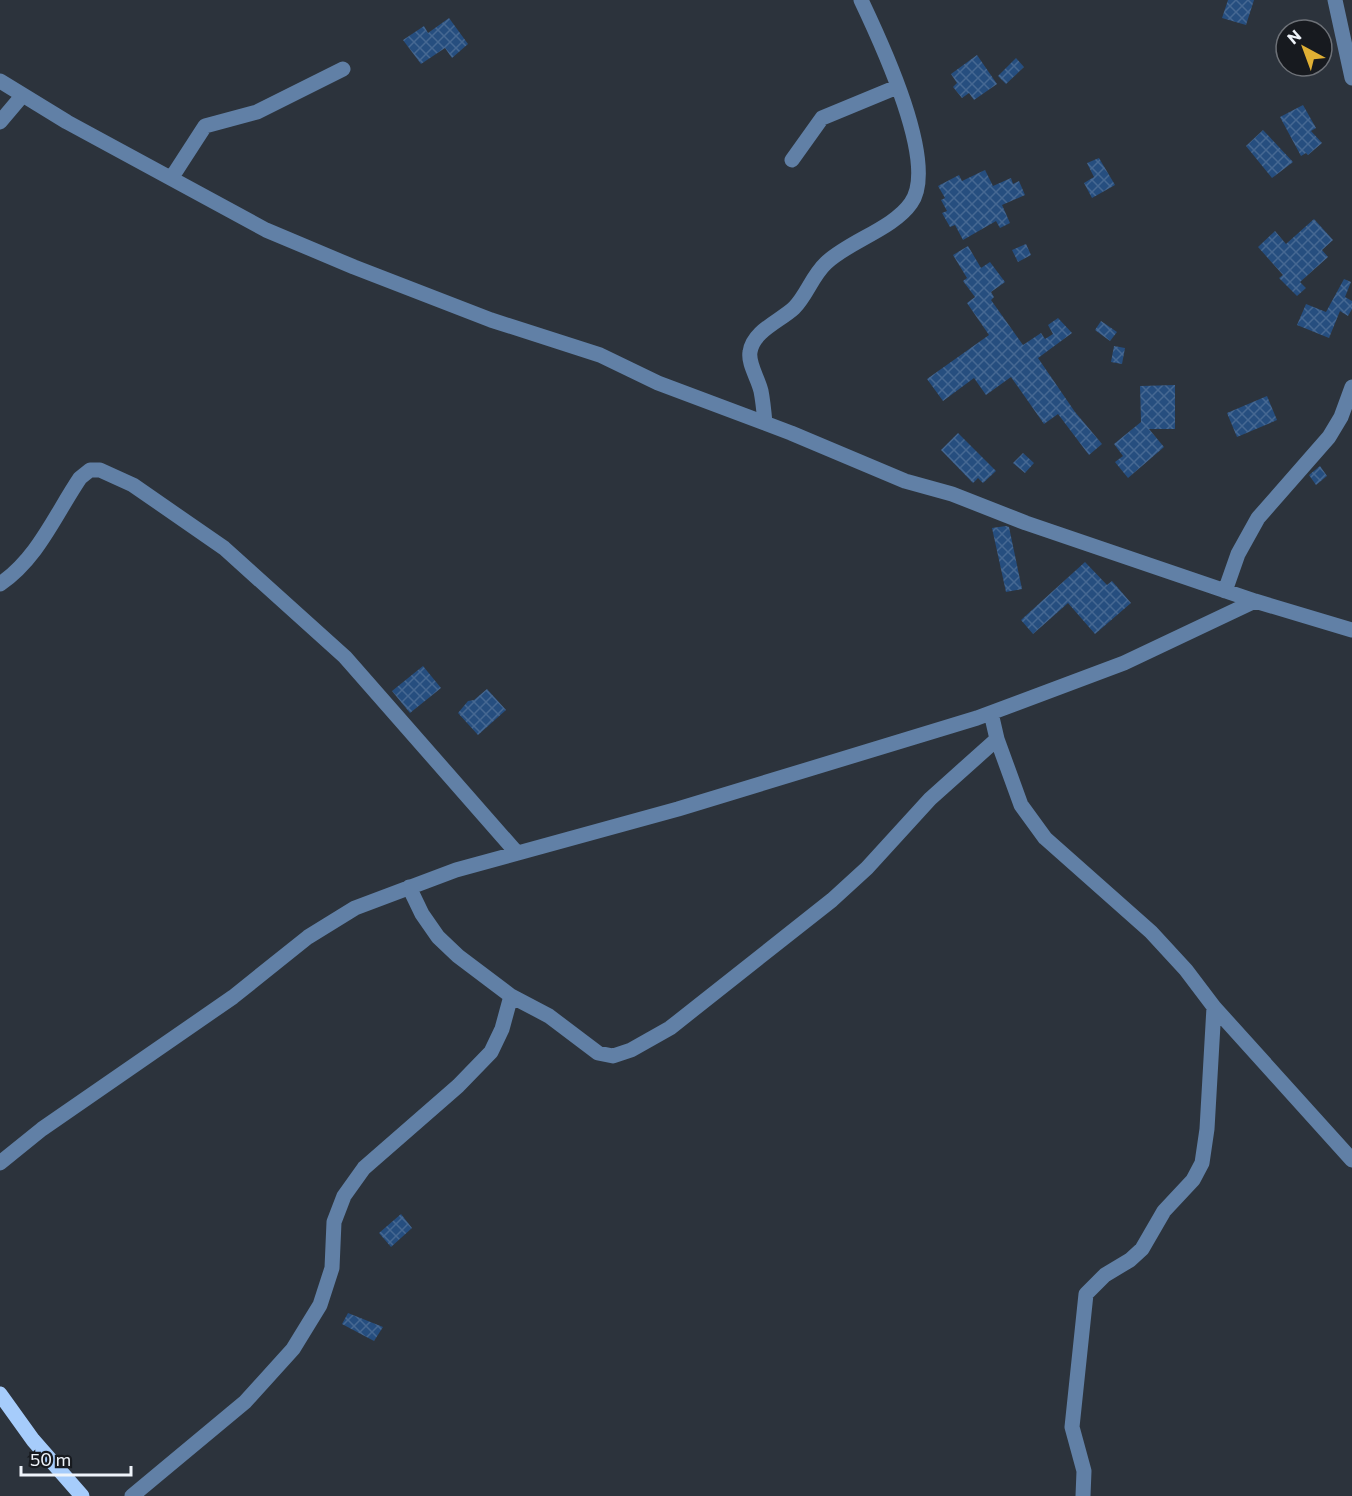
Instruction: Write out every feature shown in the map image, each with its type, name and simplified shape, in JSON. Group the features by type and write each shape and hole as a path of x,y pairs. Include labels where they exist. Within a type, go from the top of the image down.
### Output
{"main road":[{"path":"0,1394 33,1440 82,1496"}],"street":[{"path":"765,423 761,390 749,354 752,341 804,298 823,265 903,212 912,202 919,182 917,147 883,46 861,0"},
{"path":"1335,0 1352,78"},
{"path":"172,177 205,126 257,112 342,69"},
{"path":"0,81 106,144 172,177 266,230 354,267 491,321 600,355 658,383 765,423 905,481 952,494 1026,523 1225,591 1352,630"},
{"path":"792,159 822,118 897,87"},
{"path":"0,122 22,96"},
{"path":"1225,591 1238,554 1258,518 1329,436 1341,417 1352,387"},
{"path":"0,584 17,572 30,558 76,483 90,470 100,471 133,485 224,548 345,657 518,853"},
{"path":"0,1163 51,1122 233,997 308,937 356,909 409,887 518,853 678,809 991,713 1124,663 1255,601"},
{"path":"991,713 997,739 1021,805 1045,838 1151,932 1186,970 1214,1007 1352,1160"},
{"path":"409,887 422,914 438,937 458,956 511,996 549,1016 598,1053 613,1056 631,1050 670,1028 832,900 867,868 930,799 997,739"},
{"path":"132,1496 245,1402 293,1349 320,1305 332,1268 334,1222 344,1196 364,1168 458,1086 491,1052 502,1029 511,996"},
{"path":"1083,1496 1082,1464 1072,1427 1086,1294 1105,1275 1131,1260 1142,1249 1164,1211 1193,1180 1202,1163 1207,1129 1214,1007"}],"building":[{"path":"1228,0 1254,0 1246,25 1222,18"},
{"path":"449,18 468,44 452,58 445,48 421,64 403,40 424,26 428,33"},
{"path":"977,55 997,84 974,100 969,93 962,98 953,87 957,83 951,74"},
{"path":"1016,58 1024,67 1006,84 998,76"},
{"path":"1303,105 1316,128 1311,131 1322,143 1308,155 1306,153 1301,156 1280,117"},
{"path":"1263,130 1293,162 1272,178 1246,146"},
{"path":"1099,158 1115,185 1092,198 1084,183 1094,177 1087,163"},
{"path":"985,170 993,186 1011,178 1013,184 1019,181 1025,195 1002,205 1010,223 1000,228 996,221 963,240 955,225 950,227 942,213 947,211 941,200 945,198 938,186 959,175 962,181"},
{"path":"1314,219 1333,240 1322,250 1328,257 1300,282 1306,288 1297,296 1279,278 1283,275 1258,247 1275,231 1286,244"},
{"path":"1026,244 1031,255 1018,262 1012,250"},
{"path":"968,246 981,268 990,262 1005,282 991,292 994,297 991,300 1023,345 1041,333 1045,339 1053,334 1048,325 1058,318 1072,333 1038,358 1075,412 1102,444 1089,455 1058,414 1044,424 1011,377 986,395 974,378 943,401 927,379 989,335 967,303 975,297 963,281 967,278 953,255"},
{"path":"1344,279 1351,282 1345,297 1352,301 1352,309 1348,316 1340,311 1329,338 1297,325 1306,304 1326,312"},
{"path":"1101,321 1117,332 1110,341 1095,330"},
{"path":"1114,346 1125,348 1122,364 1111,362"},
{"path":"1175,385 1175,429 1149,429 1164,447 1128,478 1115,462 1123,456 1114,444 1141,422 1140,386"},
{"path":"1267,396 1277,420 1237,437 1227,413"},
{"path":"958,433 996,471 983,483 978,478 973,483 941,450"},
{"path":"1023,453 1034,463 1025,473 1013,463"},
{"path":"1320,466 1327,476 1316,485 1309,475"},
{"path":"1009,527 1022,589 1006,592 992,528"},
{"path":"1085,562 1107,585 1112,581 1131,603 1095,634 1068,603 1033,634 1021,620"},
{"path":"423,666 441,688 410,713 392,691"},
{"path":"487,689 506,710 478,735 458,713 468,701 474,700"},
{"path":"401,1214 412,1228 391,1247 379,1233"},
{"path":"348,1313 383,1327 374,1341 342,1324"}]}
